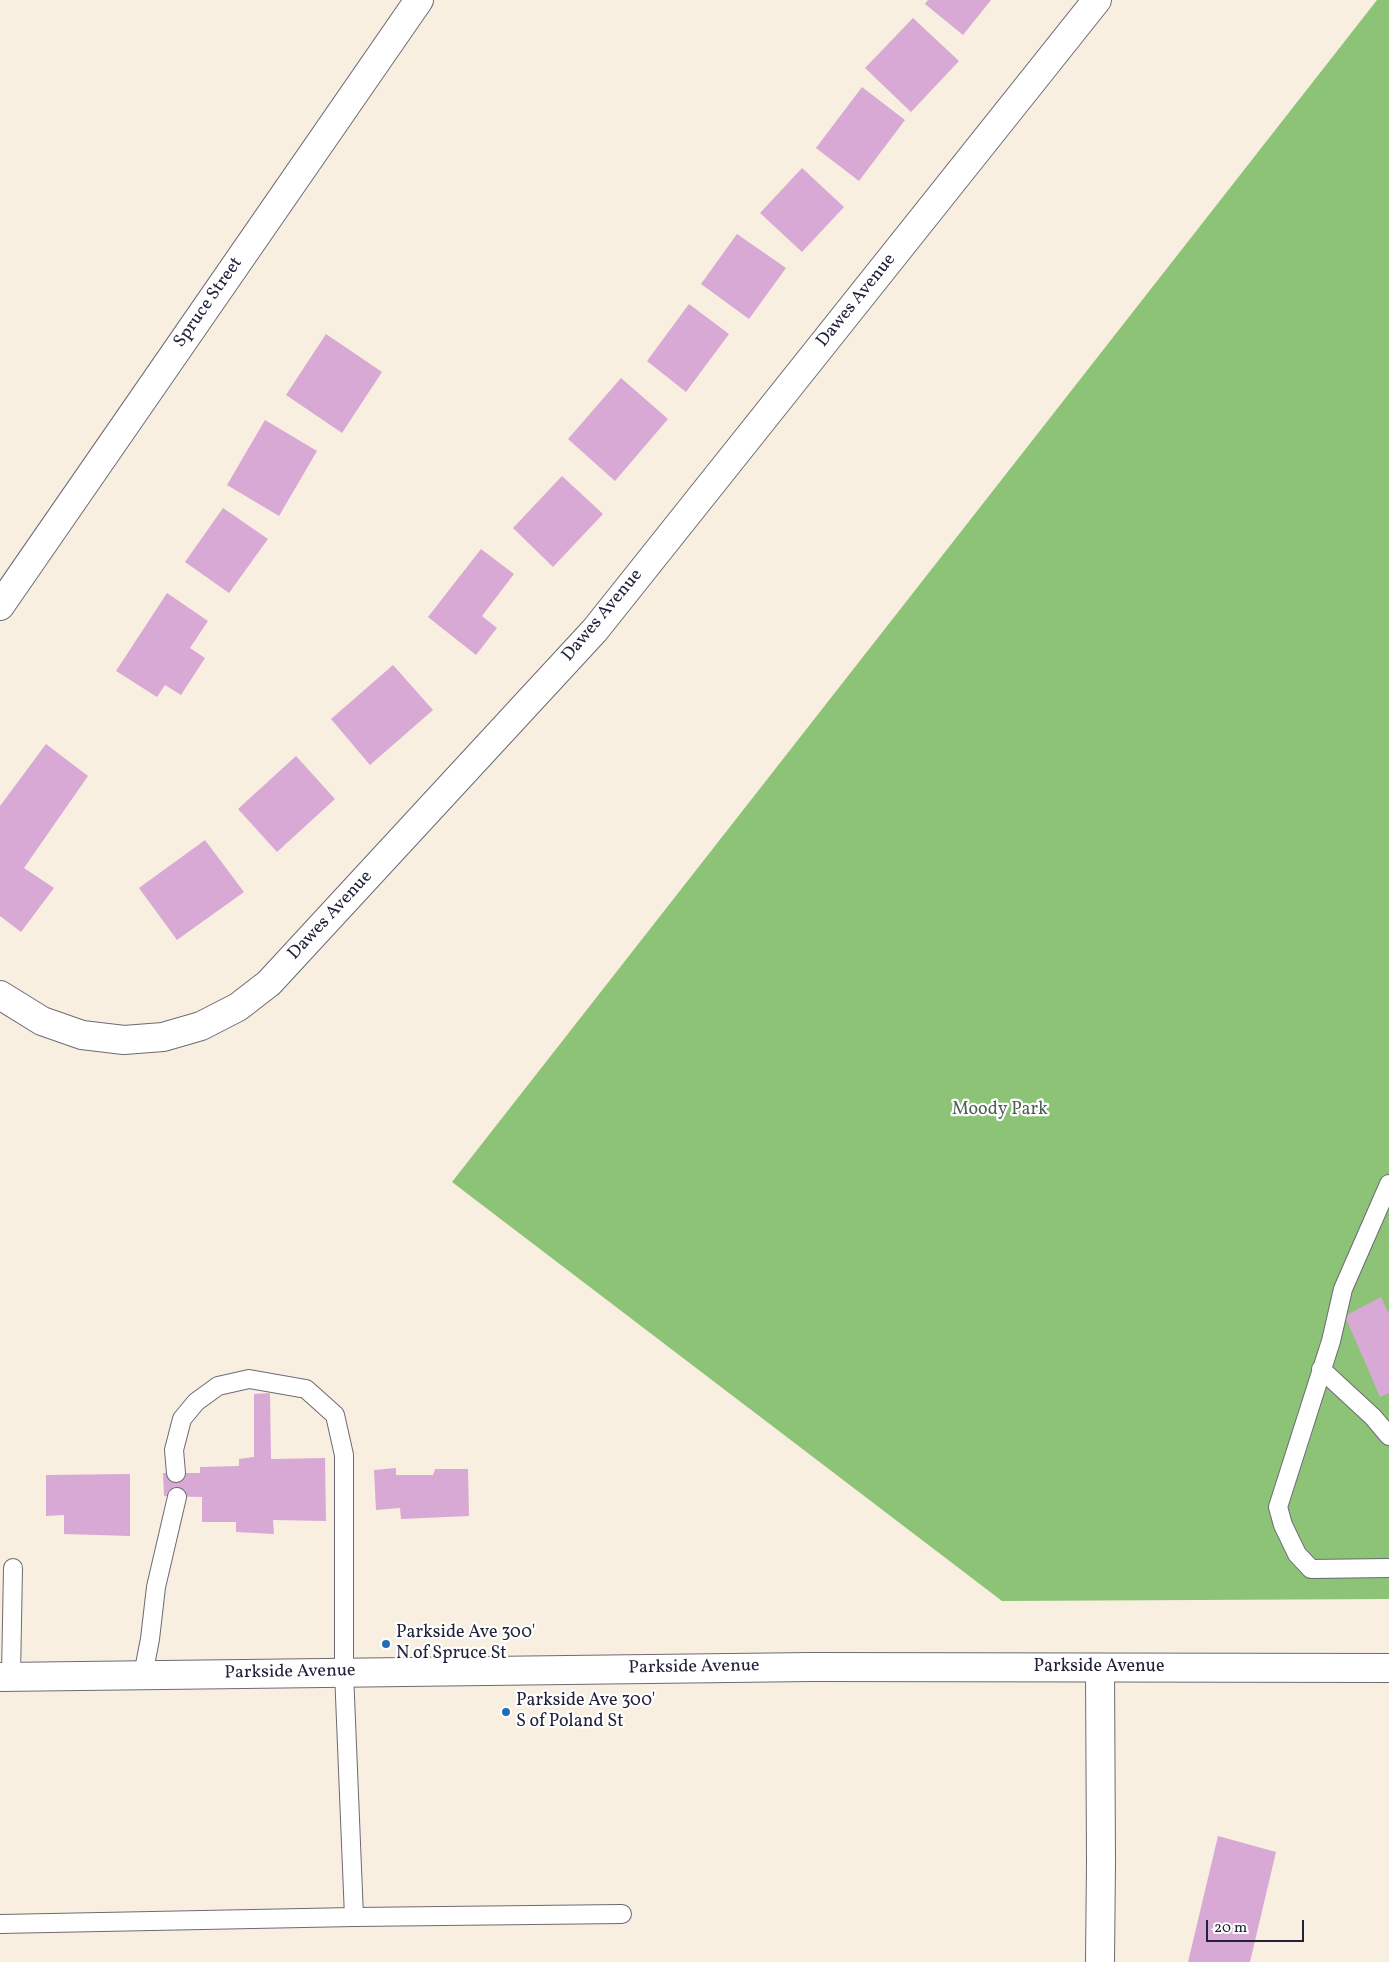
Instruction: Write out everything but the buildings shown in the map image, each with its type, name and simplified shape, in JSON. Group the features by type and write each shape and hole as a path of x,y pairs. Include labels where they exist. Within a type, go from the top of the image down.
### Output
{"street":[{"name":"Spruce Street","path":"0,606 419,0"},
{"name":"Dawes Avenue","path":"0,995 42,1021 82,1034 124,1040 163,1037 201,1026 238,1007 269,983 595,630 1097,0"},
{"name":"Parkside Avenue","path":"6,1676 801,1667 1389,1668"},
{"path":"1100,1668 1100,1962"}],"lane":[{"path":"1389,1184 1343,1289 1322,1369 1278,1507 1283,1525 1297,1554 1311,1568 1389,1568"},
{"path":"1322,1369 1373,1417 1389,1436"},
{"path":"176,1473 174,1450 182,1419 196,1402 218,1386 249,1379 306,1389 335,1415 344,1455 344,1672 354,1917"},
{"path":"143,1674 150,1639 156,1587 177,1497"},
{"path":"6,1676 13,1568"},
{"path":"0,1924 622,1914"}],"green space":[{"name":"Moody Park","path":"1377,0 1389,0 1389,1599 1002,1601 452,1182"}],"place":[{"name":"Parkside Ave 300' N of Spruce St","path":"386,1644"},
{"name":"Parkside Ave 300' S of Poland St","path":"506,1712"}]}
